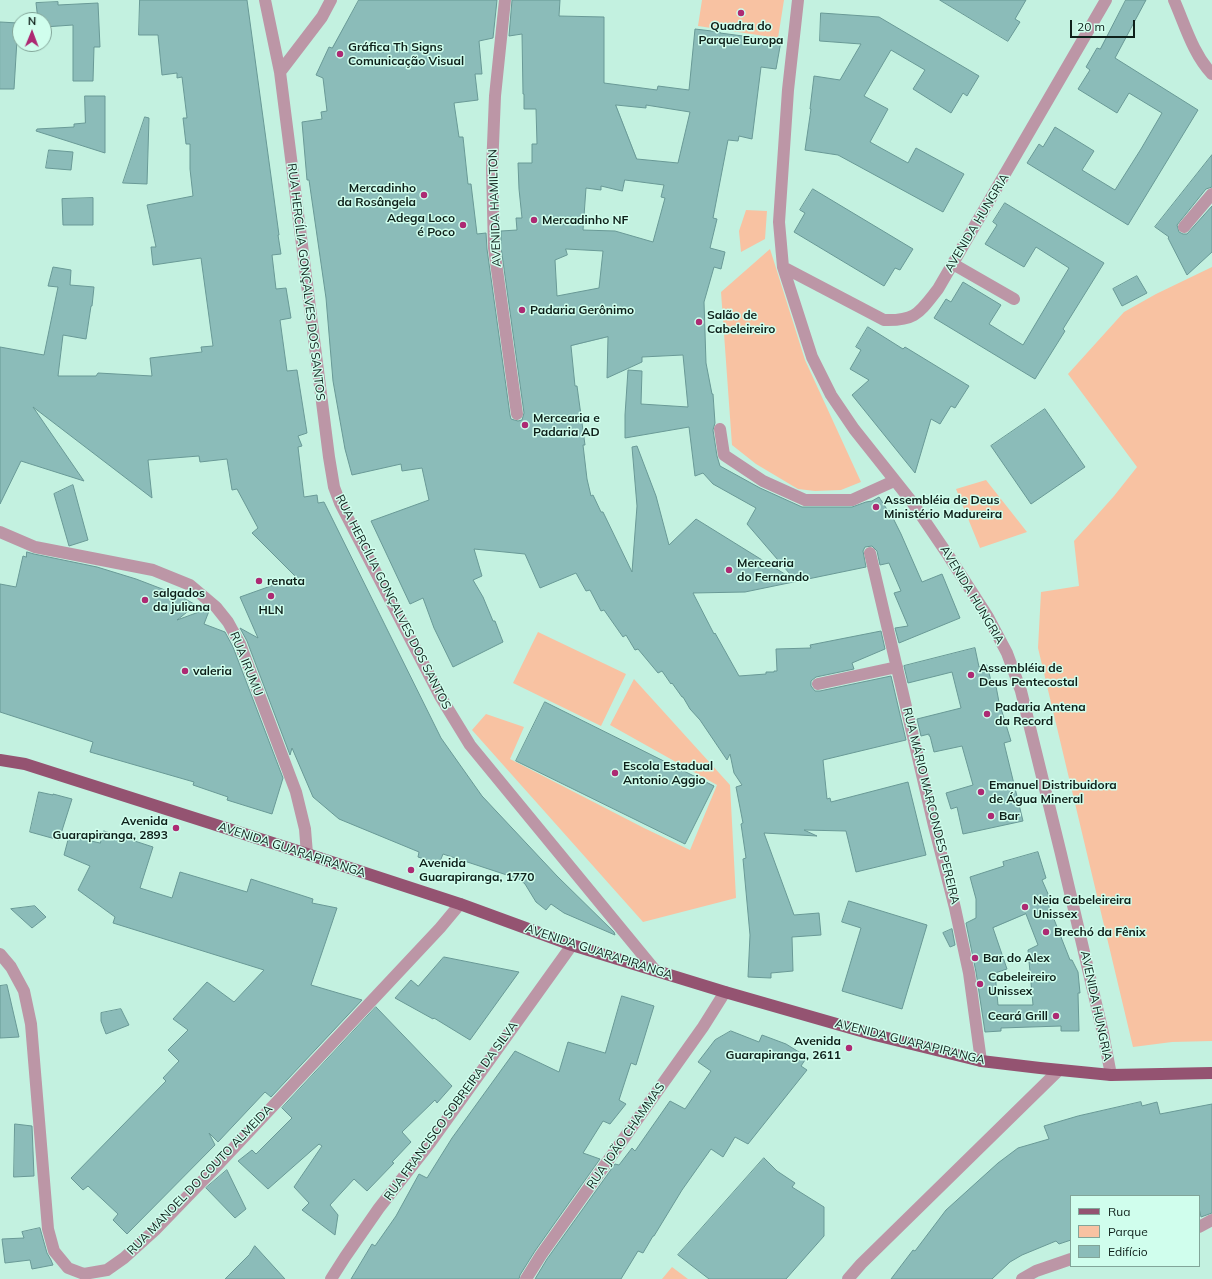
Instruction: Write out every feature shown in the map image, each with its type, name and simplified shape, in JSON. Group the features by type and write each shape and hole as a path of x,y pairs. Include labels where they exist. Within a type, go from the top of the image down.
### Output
{"main road":[{"name":"AVENIDA GUARAPIRANGA","path":"0,760 25,764 307,854 460,904 572,945 725,992 875,1035 981,1061 1059,1070 1111,1075 1212,1073"}],"street":[{"name":"RUA HERCÍLIA GONÇALVES DOS SANTOS","path":"265,0 280,72 328,457 334,487 340,503 440,696 470,745 655,970"},
{"path":"280,72 322,17 331,0"},
{"name":"AVENIDA HAMILTON","path":"505,0 495,96 492,169 494,248 517,414"},
{"name":"AVENIDA HUNGRIA","path":"798,0 788,90 784,169 779,222 783,267 812,357 831,395 854,429 912,502 948,554 988,617 1007,653 1021,691 1077,921 1103,1033 1111,1075"},
{"name":"AVENIDA HUNGRIA","path":"783,267 884,320 900,320 912,317 924,307 938,289 1106,0"},
{"path":"1174,0 1205,67 1212,74"},
{"path":"1184,227 1212,194"},
{"path":"952,264 1014,299"},
{"path":"720,429 724,455 763,481 805,500 852,500 894,481"},
{"name":"RUA IRUMU","path":"0,532 35,546 153,570 190,586 216,607 228,622 240,644 296,792 305,829 307,854"},
{"name":"RUA MÁRIO MARCONDES PEREIRA","path":"870,553 955,908 969,973 981,1061"},
{"path":"818,684 897,667"},
{"name":"RUA MANOEL DO COUTO ALMEIDA","path":"0,954 11,967 24,991 31,1024 48,1229 54,1251 68,1268 84,1274 107,1270 124,1258 155,1230 440,928 460,904"},
{"name":"RUA FRANCISCO SOBREIRA DA SILVA","path":"331,1279 379,1208 430,1143 572,945"},
{"name":"RUA JOÃO CHAMMAS","path":"526,1279 541,1255 703,1027 725,992"},
{"path":"848,1279 861,1264 1059,1070"},
{"path":"1200,1226 1212,1220"},
{"path":"1022,1279 1036,1270 1070,1260"}],"green space":[{"name":"Quadra do Parque Europa","path":"702,0 784,0 778,38 698,26"},
{"path":"746,210 767,211 765,239 741,252 739,231"},
{"path":"770,249 805,360 861,482 841,490 815,491 798,489 756,464 732,445 721,292"},
{"path":"1212,267 1212,1041 1172,1042 1133,1047 1038,648 1041,592 1079,586 1074,541 1114,496 1137,467 1068,374 1124,312 1156,294"},
{"path":"986,480 1027,532 980,548 956,489"},
{"path":"538,632 626,674 601,726 513,683"},
{"path":"634,679 730,785 736,898 643,922 472,730 486,714 524,727 510,759 690,850 717,785 610,725"},
{"path":"672,1267 688,1279 662,1279"}],"building":[{"path":"140,0 247,0 281,254 272,255 276,289 286,288 291,318 280,320 287,371 297,370 307,433 298,436 302,446 298,447 304,497 317,495 318,503 324,502 441,738 482,796 557,876 614,932 615,935 564,913 551,904 546,910 536,902 525,884 519,879 443,854 439,864 418,857 419,852 339,819 313,797 292,748 290,755 247,641 240,628 258,638 240,597 296,577 252,533 258,528 237,489 232,490 227,459 200,462 199,456 148,460 152,498 33,407 84,481 21,461 0,504 0,347 44,355 58,287 48,286 53,267 71,270 70,285 94,287 86,339 63,335 58,376 96,376 98,373 152,376 150,358 202,352 201,347 213,346 201,258 153,265 151,247 156,247 147,205 193,196 190,169 190,144 186,144 183,118 187,118 182,77 177,78 177,73 162,75 158,35 139,35"},
{"path":"359,0 497,0 493,38 479,41 482,74 475,74 478,100 454,103 459,137 463,137 468,184 471,184 477,234 486,233 510,415 511,419 518,421 522,420 524,413 501,247 501,231 517,230 516,218 522,218 518,163 532,163 532,144 537,144 536,109 524,109 522,34 509,36 512,0 560,0 559,16 604,17 604,83 657,90 658,86 689,90 695,29 781,41 776,69 761,67 752,139 739,136 738,141 728,140 713,218 717,219 710,248 725,252 721,269 714,267 704,302 706,363 713,394 715,423 713,430 720,466 760,488 802,507 852,507 872,501 879,497 888,511 889,510 922,582 942,574 960,618 899,643 895,628 908,626 894,593 901,591 889,563 880,565 877,551 872,546 865,547 863,551 866,567 745,592 693,593 714,634 715,633 739,676 766,674 766,672 777,671 776,649 811,648 810,645 881,631 885,649 852,663 854,669 816,677 811,681 811,686 815,691 820,691 891,676 906,740 823,760 827,799 830,798 831,802 908,782 926,855 856,872 846,831 804,830 817,836 764,833 794,915 819,913 821,935 792,937 793,971 771,973 771,978 748,977 750,935 743,859 746,858 741,824 743,823 736,787 742,785 734,773 730,754 727,760 700,720 690,709 672,683 671,684 662,671 658,673 638,649 635,650 626,635 623,637 604,610 601,611 590,590 586,591 576,573 540,588 525,554 474,549 482,576 473,580 483,597 493,621 495,621 503,642 453,667 434,628 423,598 410,604 371,521 429,500 422,468 402,471 401,464 352,475 345,449 333,381 326,298 309,180 307,180 302,122 322,119 321,112 327,111 323,78 316,75 329,47 332,48","holes":["616,105 646,108 646,105 690,112 678,163 637,159","625,180 664,185 661,197 665,198 653,242 615,231 583,230 586,188 601,190 601,186 622,191","566,249 603,251 599,288 557,296 555,260 567,255","608,337 607,378 642,362 642,357 683,355 688,407 641,404 642,371 628,370 625,438 689,427 695,476 703,473 713,484 756,508 747,524 796,581 696,519 669,545 656,496 637,446 632,447 637,506 632,572 603,512 601,512 593,495 591,496 587,479 583,445 585,445 577,386 575,386 571,346"]},
{"path":"940,0 1026,0 1015,19 1020,22 1008,41"},
{"path":"1126,0 1146,0 1115,58 1198,110 1128,225 1027,163 1039,144 1043,147 1055,127 1094,151 1082,170 1115,190 1141,149 1162,113 1129,93 1117,113 1078,89 1090,70 1086,67 1097,48 1100,49"},
{"path":"58,2 58,5 98,3 100,47 94,47 93,81 73,81 73,25 52,26 52,12 37,12 36,3"},
{"path":"821,13 879,17 979,76 967,96 963,93 951,113 913,89 925,70 891,50 864,96 888,109 870,142 908,163 916,148 964,174 943,212 838,155 805,150 814,76 840,80 861,44 820,41"},
{"path":"0,22 12,23 12,52 16,52 14,89 0,89"},
{"path":"85,96 105,96 105,153 36,131 37,129 74,127 74,124 85,123"},
{"path":"145,117 149,118 147,184 123,183"},
{"path":"49,150 73,152 71,170 46,168"},
{"path":"1212,155 1212,187 1206,189 1177,225 1179,232 1187,234 1212,206 1212,252 1187,275 1168,238 1169,237 1155,227"},
{"path":"813,189 913,249 900,270 895,268 884,286 794,232 805,213 800,210"},
{"path":"93,198 93,225 63,225 62,199"},
{"path":"1005,203 1104,263 1063,329 1065,331 1035,379 934,318 946,299 951,302 963,282 1001,305 989,324 1023,345 1069,268 1036,247 1024,267 985,244 997,225 993,222"},
{"path":"1137,276 1147,293 1122,306 1113,289"},
{"path":"868,327 903,349 905,347 969,386 955,408 951,406 940,424 931,419 915,473 852,395 869,380 850,369 861,350 856,347"},
{"path":"1045,409 1085,467 1031,504 991,446"},
{"path":"73,485 88,540 69,546 54,494"},
{"path":"27,552 97,567 136,579 178,595 196,605 177,620 207,609 209,611 204,624 225,632 233,647 283,778 272,814 227,800 228,797 193,785 194,782 90,752 93,742 0,712 0,584 16,587 23,556 26,557"},
{"path":"975,648 979,667 987,665 991,681 995,681 999,702 1011,741 1004,743 1023,821 963,834 957,807 951,809 946,793 973,785 962,746 934,752 929,734 921,736 917,719 961,708 952,672 908,683 904,666"},
{"name":"Escola Estadual Antonio Aggio","path":"545,702 714,786 685,844 516,761"},
{"path":"39,792 72,799 59,840 30,832"},
{"path":"104,831 153,847 140,888 172,898 180,872 247,892 251,879 313,899 312,903 337,908 311,985 362,1000 271,1097 265,1092 218,1142 209,1133 215,1145 127,1234 113,1220 118,1214 88,1186 83,1190 71,1178 166,1081 163,1078 179,1061 168,1050 188,1030 173,1019 207,982 234,1002 264,970 113,923 115,917 78,890 90,866 64,855 69,836 100,843"},
{"path":"1038,852 1046,878 1042,880 1052,903 1048,904 1070,960 1072,960 1078,972 1080,993 1078,993 1079,1031 1061,1031 1061,1026 1001,1028 1001,1031 985,1032 976,972 966,923 976,918 976,899 970,877 1004,866 1003,862","holes":["1026,914 1038,945 1028,950 1033,1005 998,1005 995,973 1007,969 993,928"]},
{"path":"849,901 927,925 902,1009 842,991 861,928 842,922"},
{"path":"35,906 46,917 32,928 11,909"},
{"path":"952,929 955,945 950,947 943,933"},
{"path":"444,957 519,972 470,1040 434,1018 433,1019 395,998 411,980 418,986"},
{"path":"7,985 19,1037 0,1038 0,986"},
{"path":"622,996 654,1006 636,1065 631,1063 619,1100 626,1104 610,1124 603,1121 583,1153 600,1159 535,1251 519,1279 351,1279 372,1244 375,1246 396,1216 419,1174 427,1178 452,1138 515,1051 559,1072 568,1042 605,1053"},
{"path":"376,1007 452,1086 437,1103 435,1100 402,1132 411,1142 392,1162 394,1163 367,1191 354,1179 330,1205 338,1215 335,1235 302,1210 309,1203 294,1187 322,1146 319,1144 268,1189 238,1161 252,1150 256,1154 292,1118 282,1108"},
{"path":"121,1009 129,1025 106,1034 101,1021 101,1013"},
{"path":"731,1031 759,1042 762,1035 786,1044 807,1057 801,1066 807,1070 748,1144 735,1137 723,1157 711,1149 682,1190 643,1253 638,1251 621,1279 535,1279 547,1259 615,1164 619,1165 632,1148 635,1151 670,1101 685,1109 711,1071 698,1062 715,1040"},
{"path":"1141,1102 1142,1106 1157,1102 1160,1114 1212,1104 1212,1213 1201,1217 1200,1195 1070,1195 1070,1240 1059,1244 1056,1241 1022,1255 1010,1262 992,1279 891,1279 913,1250 915,1251 946,1210 998,1163 1018,1148 1049,1139 1044,1126 1078,1116"},
{"path":"15,1124 32,1126 34,1176 14,1177"},
{"path":"764,1158 777,1171 795,1183 792,1187 824,1207 824,1236 786,1279 709,1279 678,1255"},
{"path":"227,1170 246,1209 235,1218 206,1188"},
{"path":"40,1228 47,1253 53,1265 32,1269 30,1260 5,1263 2,1239 24,1238 22,1232"},
{"path":"255,1246 285,1279 225,1279 249,1255"}],"place":[{"name":"Quadra do Parque Europa","path":"741,13"},
{"name":"Gráfica Th Signs Comunicação Visual","path":"340,54"},
{"name":"Mercadinho da Rosângela","path":"424,195"},
{"name":"Mercadinho NF","path":"534,220"},
{"name":"Adega Loco é Poco","path":"463,225"},
{"name":"Padaria Gerônimo","path":"522,310"},
{"name":"Salão de Cabeleireiro","path":"699,322"},
{"name":"Mercearia e Padaria AD","path":"525,425"},
{"name":"Assembléia de Deus Ministério Madureira","path":"876,507"},
{"name":"Mercearia do Fernando","path":"729,570"},
{"name":"renata","path":"259,581"},
{"name":"HLN","path":"271,596"},
{"name":"salgados da juliana","path":"145,600"},
{"name":"valeria","path":"185,671"},
{"name":"Assembléia de Deus Pentecostal","path":"971,675"},
{"name":"Padaria Antena da Record","path":"987,714"},
{"name":"Escola Estadual Antonio Aggio","path":"615,773"},
{"name":"Emanuel Distribuidora de Água Mineral","path":"981,792"},
{"name":"Bar","path":"991,816"},
{"name":"Avenida Guarapiranga, 2893","path":"176,828"},
{"name":"Avenida Guarapiranga, 1770","path":"411,870"},
{"name":"Neia Cabeleireira Unissex","path":"1025,907"},
{"name":"Brechó da Fênix","path":"1046,932"},
{"name":"Bar do Alex","path":"975,958"},
{"name":"Cabeleireiro Unissex","path":"980,984"},
{"name":"Ceará Grill","path":"1056,1016"},
{"name":"Avenida Guarapiranga, 2611","path":"849,1048"}]}
